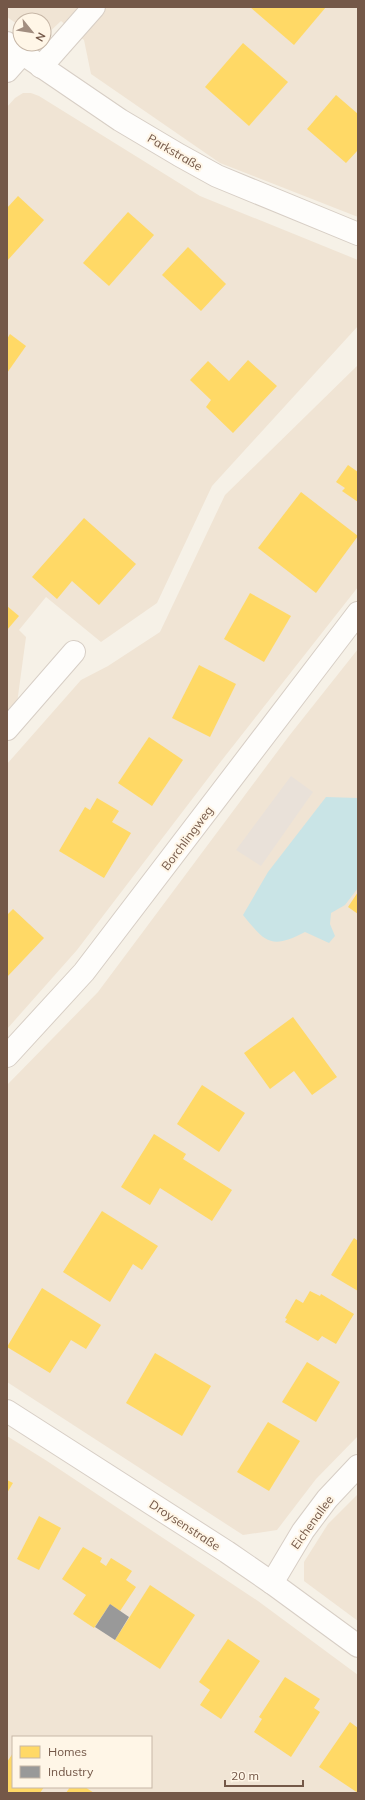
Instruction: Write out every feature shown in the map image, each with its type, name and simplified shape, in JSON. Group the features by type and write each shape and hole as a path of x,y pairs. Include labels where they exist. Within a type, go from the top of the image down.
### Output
{"street":[{"path":"41,67 94,7"},
{"path":"7,71 14,52"},
{"name":"Parkstraße","path":"19,52 120,120 217,176 358,234"},
{"name":"Borchlingweg","path":"7,1056 84,972 358,613"},
{"path":"7,729 74,652"},
{"name":"Droysenstraße","path":"7,1411 272,1583 358,1646"},
{"name":"Eichenallee","path":"272,1583 303,1531 327,1499 358,1466"}],"shaded area":[{"path":"7,7 358,7 358,217 220,163 91,74 84,40 61,21 52,29 52,12 12,12 12,20 7,17"},
{"path":"23,93 31,93 39,96 200,196 358,260 358,326 212,486 157,603 101,642 46,597 19,630 26,637 15,718 7,727 7,107 15,98"},
{"path":"358,365 358,587 222,760 77,950 7,1029 7,764 81,680 108,666 160,632 225,495"},
{"path":"358,649 358,1436 316,1479 277,1530 243,1535 7,1382 7,1085 98,992 289,736"},
{"path":"291,776 313,792 261,866 236,850"},
{"path":"7,1436 258,1601 358,1675 358,1793 7,1793"},
{"path":"358,1494 358,1621 304,1581 304,1562 328,1524"}],"water":[{"path":"326,797 358,798 358,888 345,905 331,913 330,924 335,936 329,943 305,932 284,941 276,942 270,940 257,932 243,915 268,872"}],"building: Homes":[{"path":"250,7 326,7 294,45"},
{"path":"243,43 288,82 249,126 205,87"},
{"path":"336,95 358,114 358,150 346,163 307,129"},
{"path":"18,196 44,220 7,261 7,208"},
{"path":"128,212 154,235 109,286 83,263"},
{"path":"188,247 226,284 201,311 162,275"},
{"path":"10,334 26,346 7,373 7,339"},
{"path":"248,360 277,386 233,433 206,407 211,400 190,380 208,361 229,381"},
{"path":"348,465 358,472 358,502 342,491 345,488 336,482"},
{"path":"301,492 358,536 316,593 258,548"},
{"path":"84,518 136,564 99,605 72,581 57,599 32,577"},
{"path":"250,593 291,616 264,662 224,639"},
{"path":"7,606 19,616 7,630"},
{"path":"199,665 236,684 210,737 172,718"},
{"path":"149,737 183,760 152,806 118,783"},
{"path":"97,798 119,811 112,822 131,833 104,878 59,851 85,807 90,810"},
{"path":"358,892 358,914 348,907"},
{"path":"13,909 44,938 7,977 7,915"},
{"path":"293,1017 337,1077 312,1095 294,1071 270,1089 244,1053"},
{"path":"202,1085 245,1113 219,1152 177,1124"},
{"path":"154,1134 186,1154 183,1159 232,1190 212,1221 160,1188 150,1205 121,1187"},
{"path":"102,1211 158,1246 142,1270 133,1264 110,1302 63,1272"},
{"path":"354,1238 358,1241 358,1291 331,1275"},
{"path":"42,1288 101,1325 86,1349 71,1340 50,1373 7,1347"},
{"path":"310,1291 320,1296 321,1294 354,1314 336,1344 322,1336 318,1341 285,1322 287,1319 285,1318 296,1299 303,1303"},
{"path":"155,1353 211,1386 182,1436 126,1403"},
{"path":"307,1362 340,1382 316,1422 282,1402"},
{"path":"268,1422 300,1441 269,1491 237,1472"},
{"path":"7,1480 13,1483 7,1493"},
{"path":"39,1516 61,1528 39,1570 17,1559"},
{"path":"83,1547 102,1558 100,1562 106,1566 111,1558 132,1571 126,1580 136,1587 120,1611 110,1604 94,1628 73,1614 86,1595 62,1579"},
{"path":"150,1585 195,1615 160,1669 115,1640"},
{"path":"228,1639 260,1661 221,1719 200,1705 210,1690 199,1682"},
{"path":"285,1677 320,1699 314,1708 320,1712 291,1757 254,1732 262,1719 259,1717"},
{"path":"350,1722 358,1728 358,1793 319,1767"},
{"path":"12,1754 12,1788 43,1788 40,1793 7,1793 7,1762"},
{"path":"69,1788 86,1788 94,1793 66,1793"}],"building: Industry":[{"path":"110,1604 129,1617 115,1640 95,1627"}]}
